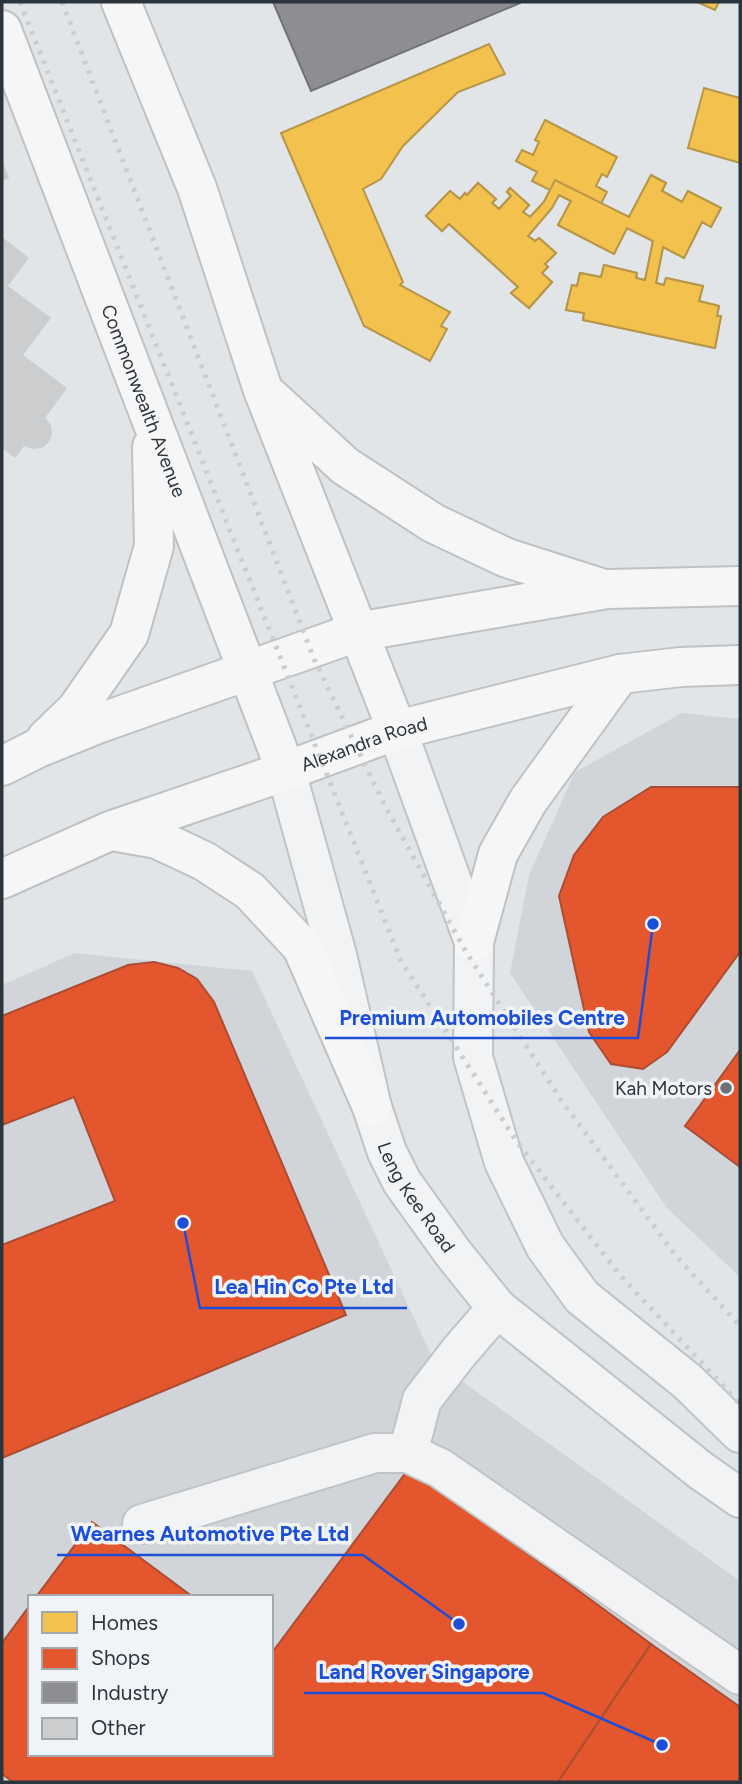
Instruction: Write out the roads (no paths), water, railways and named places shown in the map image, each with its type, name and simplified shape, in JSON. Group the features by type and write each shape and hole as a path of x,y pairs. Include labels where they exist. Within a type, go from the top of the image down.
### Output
{"main road":[{"path":"121,2 197,188 263,390 397,730"},
{"name":"Commonwealth Avenue","path":"4,43 286,771"},
{"path":"263,390 345,466 433,523 507,558 607,589"},
{"path":"37,748 76,710 128,635 154,546 151,420"},
{"path":"2,766 37,748 357,632 607,589 740,586"},
{"name":"Alexandra Road","path":"2,879 110,831 397,730 620,674 681,667 740,665"},
{"path":"474,942 498,854 528,801 620,674"},
{"path":"110,831 157,839 204,861 250,891 302,947 372,1107"}],"street":[{"path":"397,730 474,942 473,1057 504,1161 545,1246 582,1297 688,1382 740,1433"},
{"name":"Leng Kee Road","path":"286,771 337,956 372,1107 387,1153 402,1182 496,1308 699,1470 740,1498"},
{"path":"408,1453 422,1400 496,1308"},
{"path":"142,1524 374,1453 408,1453 440,1468 740,1675"}],"railway":[{"path":"20,2 401,961 517,1142 619,1274 740,1404"},
{"path":"62,2 314,659 383,802 466,952 561,1100 676,1256 740,1326"}],"place":[{"name":"Premium Automobiles Centre","path":"653,924"},
{"name":"Kah Motors","path":"726,1088"},
{"name":"Lea Hin Co Pte Ltd","path":"183,1223"},
{"name":"Wearnes Automotive Pte Ltd","path":"459,1624"},
{"name":"Land Rover Singapore","path":"662,1745"}]}
